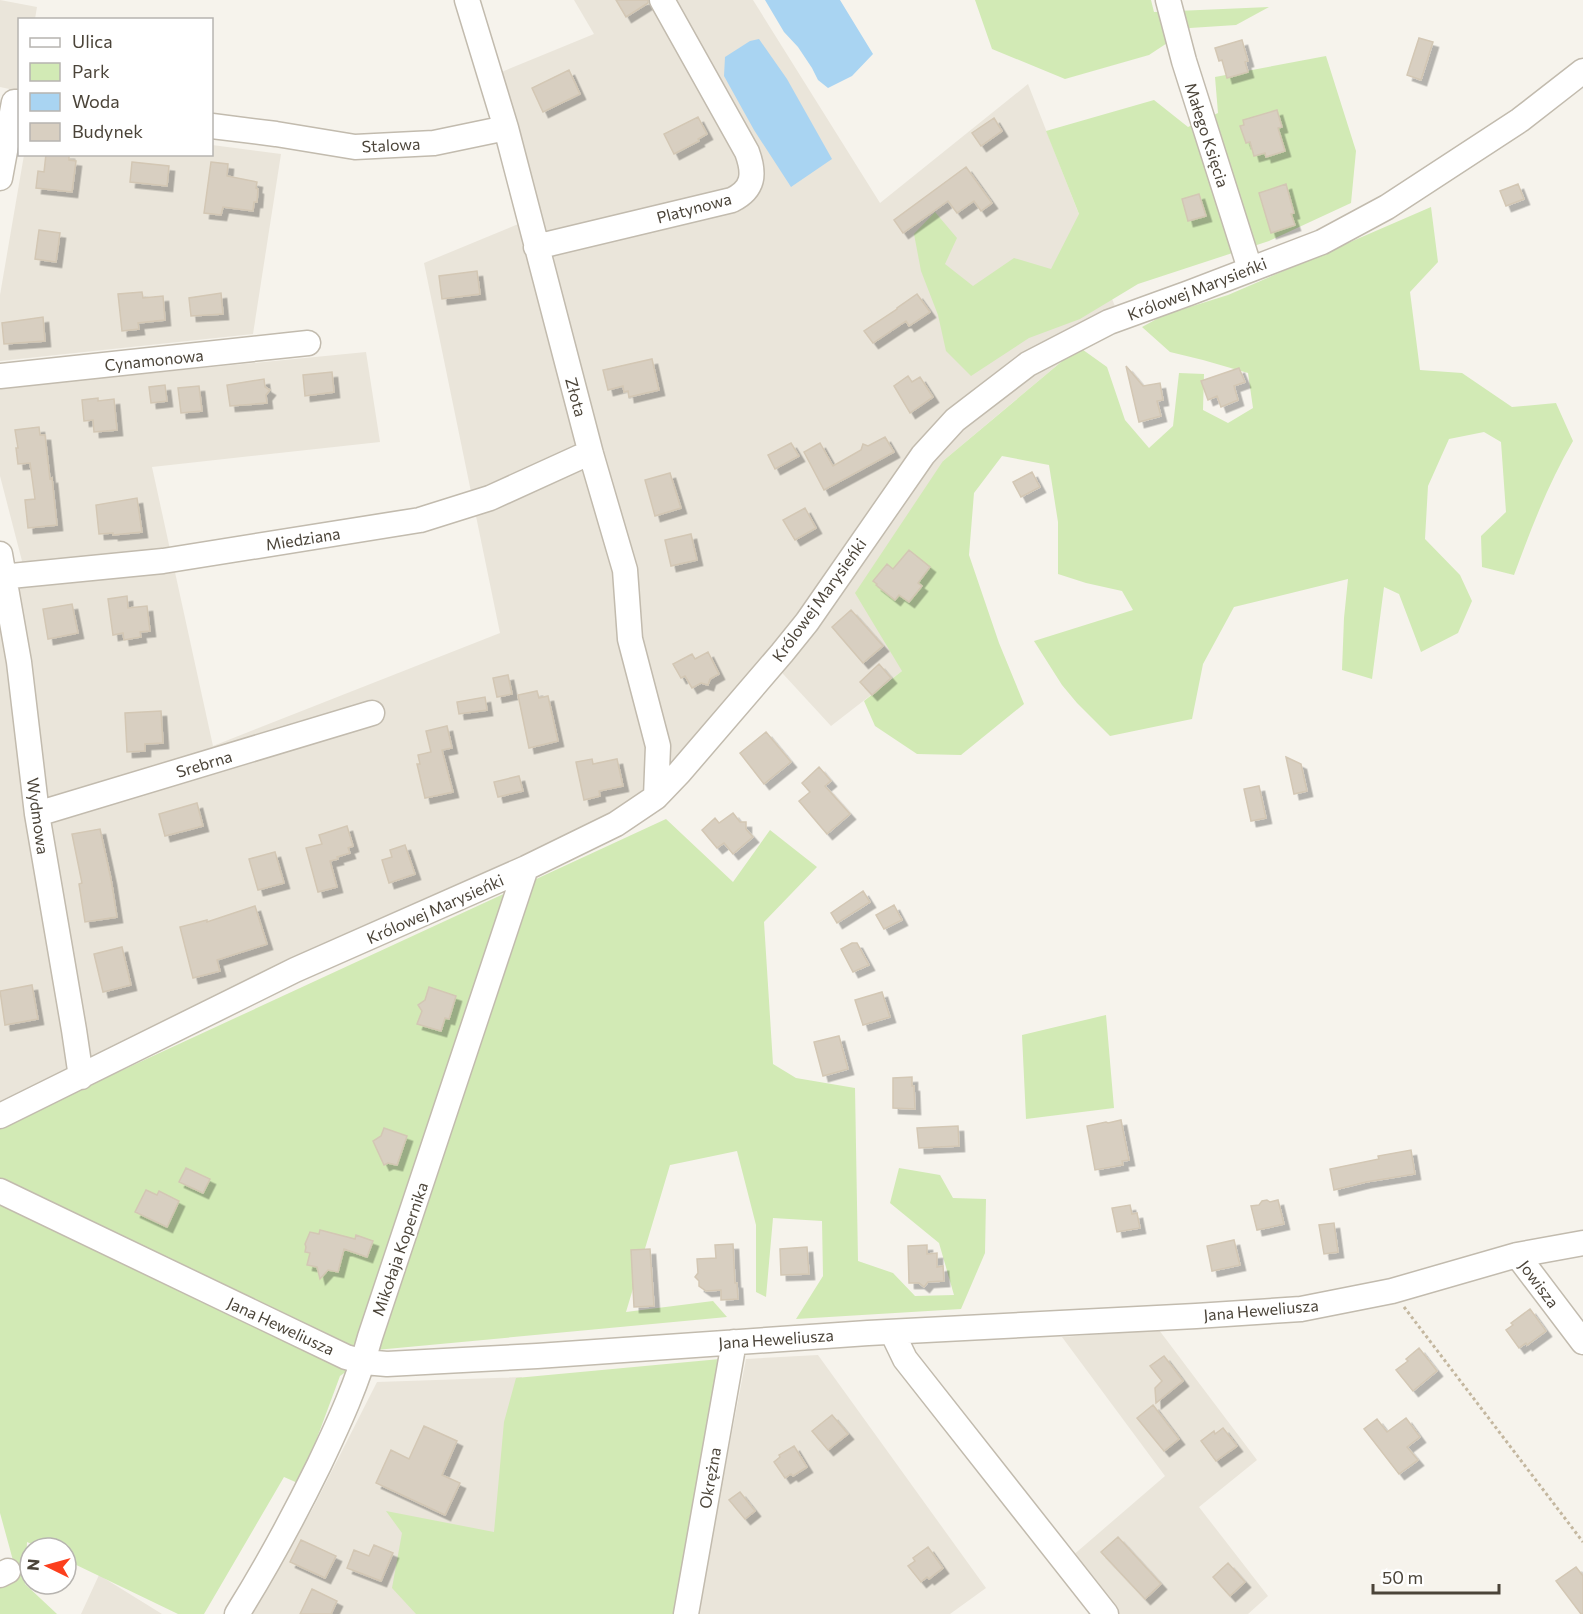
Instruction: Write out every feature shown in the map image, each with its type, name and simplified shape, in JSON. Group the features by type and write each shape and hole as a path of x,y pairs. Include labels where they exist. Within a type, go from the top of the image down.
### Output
{"street":[{"name":"Złota","path":"467,0 506,128 591,454 625,570 630,639 658,746 656,797"},
{"name":"Platynowa","path":"536,247 732,200 744,194 748,188 753,171 747,152 662,0"},
{"name":"Małego Księcia","path":"1168,0 1184,61 1251,269"},
{"name":"Królowej Marysieńki","path":"0,1116 295,970 526,868 616,824 656,797 694,756 807,622 923,455 955,420 1028,364 1109,322 1322,242 1387,207 1520,120 1583,70"},
{"path":"0,178 15,102 18,102"},
{"name":"Stalowa","path":"213,126 355,147 434,143 506,128"},
{"name":"Cynamonowa","path":"0,376 308,343"},
{"name":"Miedziana","path":"1,569 163,561 420,520 490,498 591,454"},
{"name":"Wydmowa","path":"1,569 20,662 37,814 81,1077"},
{"name":"Srebrna","path":"37,814 372,713"},
{"name":"Mikołaja Kopernika","path":"237,1614 301,1503 343,1415 364,1362 370,1337 526,868"},
{"name":"Jana Heweliusza","path":"0,1191 346,1357 364,1362 387,1364 1301,1309 1392,1291 1517,1255 1583,1243"},
{"name":"Jowisza","path":"1517,1255 1583,1342"},
{"path":"892,1332 905,1359 1106,1614"},
{"name":"Okrężna","path":"686,1614 734,1342"}],"path":[{"path":"1392,1291 1583,1542"}],"shaded area":[{"path":"0,0 37,7 35,18 18,18 18,91 0,87"},
{"path":"574,0 753,0 880,203 1028,84 1118,314 943,461 902,671 831,726 773,663 672,791 101,1080 0,1121 0,588 22,561 0,476 0,388 366,352 380,442 152,467 213,746 500,633 424,263 521,223 487,78 594,34"},
{"path":"213,145 281,154 253,334 0,361 0,295 24,156 213,156"},
{"path":"1159,1330 1257,1460 1199,1507 1268,1596 1248,1614 1118,1614 1071,1557 1165,1476 1062,1337"},
{"path":"818,1355 986,1588 950,1614 697,1614 746,1359"},
{"path":"522,1377 484,1614 251,1614 313,1508 377,1382"},
{"path":"99,1575 162,1614 81,1614"}],"green space":[{"path":"975,0 1151,0 1154,12 1269,7 1236,25 1190,28 1149,55 1065,79 992,49"},
{"path":"1326,56 1356,151 1351,203 1269,241 1138,284 1080,319 1029,338 971,376 946,351 938,315 921,271 914,234 935,212 957,238 945,264 973,286 1014,258 1051,269 1079,214 1046,131 1154,100 1188,127 1218,113 1215,77"},
{"path":"1431,207 1438,262 1410,292 1420,370 1462,373 1512,407 1556,403 1573,441 1548,490 1514,575 1482,567 1481,536 1506,512 1501,442 1484,432 1449,439 1428,486 1425,539 1460,575 1472,601 1458,633 1421,652 1399,594 1384,587 1372,679 1342,670 1348,579 1234,607 1203,664 1192,719 1110,736 1062,685 1034,641 1133,610 1122,591 1058,574 1058,522 1049,465 1002,456 974,493 969,555 999,643 1024,704 961,755 917,754 875,726 864,701 902,671 855,593 943,461 1079,347 1107,367 1125,420 1149,448 1173,426 1179,373 1204,374 1203,410 1228,423 1253,408 1248,373 1170,352 1142,327 1164,315 1228,295"},
{"path":"666,819 733,882 770,830 817,867 764,922 773,1064 796,1078 855,1088 858,1261 893,1273 915,1296 954,1295 939,1243 890,1203 899,1168 940,1175 953,1198 986,1199 985,1253 961,1309 796,1319 823,1276 822,1221 773,1218 766,1297 756,1292 756,1225 737,1151 670,1165 626,1312 713,1301 727,1317 376,1350 340,1376 300,1484 284,1477 204,1614 178,1614 78,1566 78,1536 18,1536 18,1596 38,1596 57,1614 0,1614 0,1572 14,1564 0,1513 0,1121 101,1080"},
{"path":"1106,1015 1114,1108 1026,1119 1022,1035"},
{"path":"720,1359 674,1614 416,1614 392,1588 402,1533 386,1511 494,1532 504,1422 516,1378"}],"water":[{"path":"765,0 840,0 873,54 852,76 828,88 818,80 798,47 784,32"},
{"path":"759,39 787,79 832,159 791,187 754,130 724,76 725,57 750,41"}],"building":[{"path":"616,0 648,0 648,3 626,17"},
{"path":"1419,38 1433,42 1421,80 1407,75"},
{"path":"1242,40 1248,61 1245,62 1248,72 1227,78 1222,60 1219,61 1215,48"},
{"path":"569,70 580,94 543,112 532,88"},
{"path":"1277,110 1282,127 1278,128 1285,151 1266,157 1265,153 1254,156 1250,142 1246,143 1240,126 1244,125 1243,120"},
{"path":"698,117 707,134 698,139 699,141 674,154 664,134"},
{"path":"994,118 1002,131 981,146 972,133"},
{"path":"46,156 69,156 69,160 76,161 72,192 36,188 38,171 44,172"},
{"path":"132,162 169,166 167,186 130,182"},
{"path":"211,162 228,164 227,176 257,182 257,202 254,202 253,211 223,207 221,215 204,213"},
{"path":"966,167 992,203 981,211 974,201 957,213 948,201 903,233 894,220"},
{"path":"1286,184 1295,225 1271,233 1259,193"},
{"path":"1518,184 1524,199 1506,206 1500,191"},
{"path":"1199,194 1206,216 1188,221 1182,199"},
{"path":"39,230 60,233 56,262 35,259"},
{"path":"477,271 480,294 442,299 439,276"},
{"path":"142,292 143,298 163,296 165,320 138,323 139,329 122,331 118,294"},
{"path":"221,293 223,314 191,316 189,298"},
{"path":"917,294 930,312 909,326 906,321 873,343 864,331"},
{"path":"43,317 45,341 4,344 2,323"},
{"path":"652,359 659,390 629,397 628,391 624,392 623,386 608,390 603,370"},
{"path":"1126,366 1143,386 1160,383 1163,400 1157,401 1161,416 1139,422"},
{"path":"1239,368 1245,382 1234,386 1238,400 1221,407 1217,396 1208,400 1201,381"},
{"path":"332,372 334,392 305,396 303,375"},
{"path":"908,376 912,382 920,377 933,397 910,413 894,386"},
{"path":"264,379 265,387 270,390 266,395 267,403 230,406 227,385"},
{"path":"165,385 167,401 151,403 149,387"},
{"path":"199,386 202,411 181,413 178,388"},
{"path":"98,398 98,401 114,399 117,430 94,432 93,420 84,421 82,400"},
{"path":"39,427 40,435 45,435 57,525 28,528 25,500 35,499 30,463 18,464 15,430"},
{"path":"885,437 894,452 824,490 804,452 820,443 833,466 861,450 863,444 868,446"},
{"path":"791,443 799,456 775,469 768,455"},
{"path":"1032,472 1040,487 1021,497 1013,482"},
{"path":"670,473 681,508 655,516 645,480"},
{"path":"137,498 142,532 99,534 96,505"},
{"path":"805,508 816,528 795,540 783,520"},
{"path":"691,534 697,560 671,566 665,540"},
{"path":"909,550 930,567 918,583 922,586 909,602 899,595 895,600 873,581 887,564 893,569"},
{"path":"127,596 128,608 147,606 150,631 140,632 141,637 124,640 123,633 113,635 108,599"},
{"path":"72,604 78,633 48,639 43,609"},
{"path":"851,610 883,646 863,663 832,627"},
{"path":"708,652 719,674 710,679 708,685 701,683 692,688 685,676 681,678 673,664 692,654 695,659"},
{"path":"879,664 891,678 872,695 860,682"},
{"path":"508,675 512,694 497,697 493,678"},
{"path":"537,691 539,698 548,696 558,741 529,748 518,695"},
{"path":"485,697 487,710 459,714 457,702"},
{"path":"161,711 163,743 145,744 145,751 127,752 125,713"},
{"path":"447,726 452,748 442,750 453,792 425,798 417,764 420,764 418,755 431,752 426,731"},
{"path":"766,732 791,762 764,784 740,753"},
{"path":"1286,757 1301,764 1307,791 1294,794"},
{"path":"592,759 593,764 617,759 623,786 599,791 600,796 584,800 576,762"},
{"path":"819,767 831,781 825,786 850,814 827,834 799,801 810,792 802,783"},
{"path":"519,776 523,791 498,797 494,782"},
{"path":"1259,786 1266,818 1251,821 1244,789"},
{"path":"197,803 203,826 165,836 159,814"},
{"path":"733,813 740,822 746,822 746,829 753,837 733,854 724,843 717,848 702,830 715,818 719,823"},
{"path":"347,826 353,846 348,848 350,853 330,861 337,887 318,892 306,848 322,844 319,835"},
{"path":"100,829 117,917 85,922 79,884 82,883 72,834"},
{"path":"405,845 415,874 389,883 382,860 392,857 390,850"},
{"path":"275,852 284,883 258,890 249,859"},
{"path":"863,891 870,902 837,923 831,913"},
{"path":"894,905 902,920 884,929 876,915"},
{"path":"255,906 267,944 217,960 220,971 193,978 180,927 207,920 207,922"},
{"path":"857,943 869,965 853,972 841,949"},
{"path":"122,947 131,985 103,992 94,954"},
{"path":"32,985 38,1019 5,1025 0,991"},
{"path":"429,987 456,996 449,1019 445,1018 441,1031 417,1024 422,1011 418,1005 425,1000"},
{"path":"882,992 890,1017 863,1025 855,1000"},
{"path":"839,1036 848,1069 823,1076 814,1042"},
{"path":"912,1077 915,1109 893,1108 893,1078"},
{"path":"1121,1120 1129,1160 1122,1161 1123,1165 1095,1170 1087,1126"},
{"path":"958,1126 959,1146 919,1148 917,1128"},
{"path":"384,1128 407,1136 397,1165 388,1163 384,1165 373,1141 381,1136"},
{"path":"1411,1150 1415,1174 1334,1190 1330,1169"},
{"path":"186,1168 210,1179 203,1193 179,1182"},
{"path":"146,1190 157,1195 159,1191 179,1201 167,1227 135,1212"},
{"path":"1278,1200 1284,1224 1257,1230 1251,1206 1259,1205 1262,1201 1270,1202"},
{"path":"1130,1205 1132,1214 1137,1213 1140,1228 1117,1232 1112,1208"},
{"path":"1334,1223 1338,1252 1324,1254 1319,1225"},
{"path":"320,1230 355,1239 356,1235 373,1241 367,1257 344,1249 338,1272 328,1270 320,1279 317,1267 307,1265 310,1253 305,1252 305,1244 310,1232 319,1234"},
{"path":"1234,1240 1240,1265 1212,1271 1207,1246"},
{"path":"733,1244 738,1299 721,1300 721,1290 706,1291 699,1286 699,1281 695,1277 698,1273 697,1259 716,1258 715,1245"},
{"path":"927,1245 927,1254 937,1253 937,1267 943,1266 944,1281 928,1282 924,1287 919,1283 909,1283 908,1246"},
{"path":"807,1247 809,1274 781,1275 780,1249"},
{"path":"650,1249 654,1306 634,1307 631,1250"},
{"path":"1530,1309 1546,1331 1519,1348 1506,1330 1513,1325 1511,1323"},
{"path":"1419,1348 1437,1371 1413,1391 1396,1370"},
{"path":"1164,1356 1183,1381 1156,1403 1155,1388 1162,1381 1150,1366"},
{"path":"1153,1405 1179,1439 1164,1451 1137,1418"},
{"path":"832,1415 848,1434 828,1450 812,1431"},
{"path":"1406,1418 1420,1437 1407,1447 1418,1460 1399,1474 1364,1429 1377,1419 1387,1432"},
{"path":"424,1426 457,1441 442,1475 460,1483 445,1515 376,1483 391,1450 409,1459"},
{"path":"1223,1428 1237,1446 1216,1461 1201,1441 1214,1431 1215,1434"},
{"path":"794,1446 807,1467 785,1478 774,1462 780,1457 779,1455"},
{"path":"740,1492 755,1511 745,1519 729,1500"},
{"path":"1118,1537 1161,1584 1145,1599 1101,1552"},
{"path":"301,1540 336,1556 325,1578 290,1562"},
{"path":"374,1545 393,1553 381,1581 347,1568 354,1550 369,1556"},
{"path":"928,1547 943,1568 921,1582 908,1566 915,1561 913,1558"},
{"path":"1228,1563 1245,1582 1230,1596 1213,1577"},
{"path":"1576,1567 1583,1576 1583,1614 1556,1581"},
{"path":"312,1589 337,1601 331,1614 300,1614"}]}
